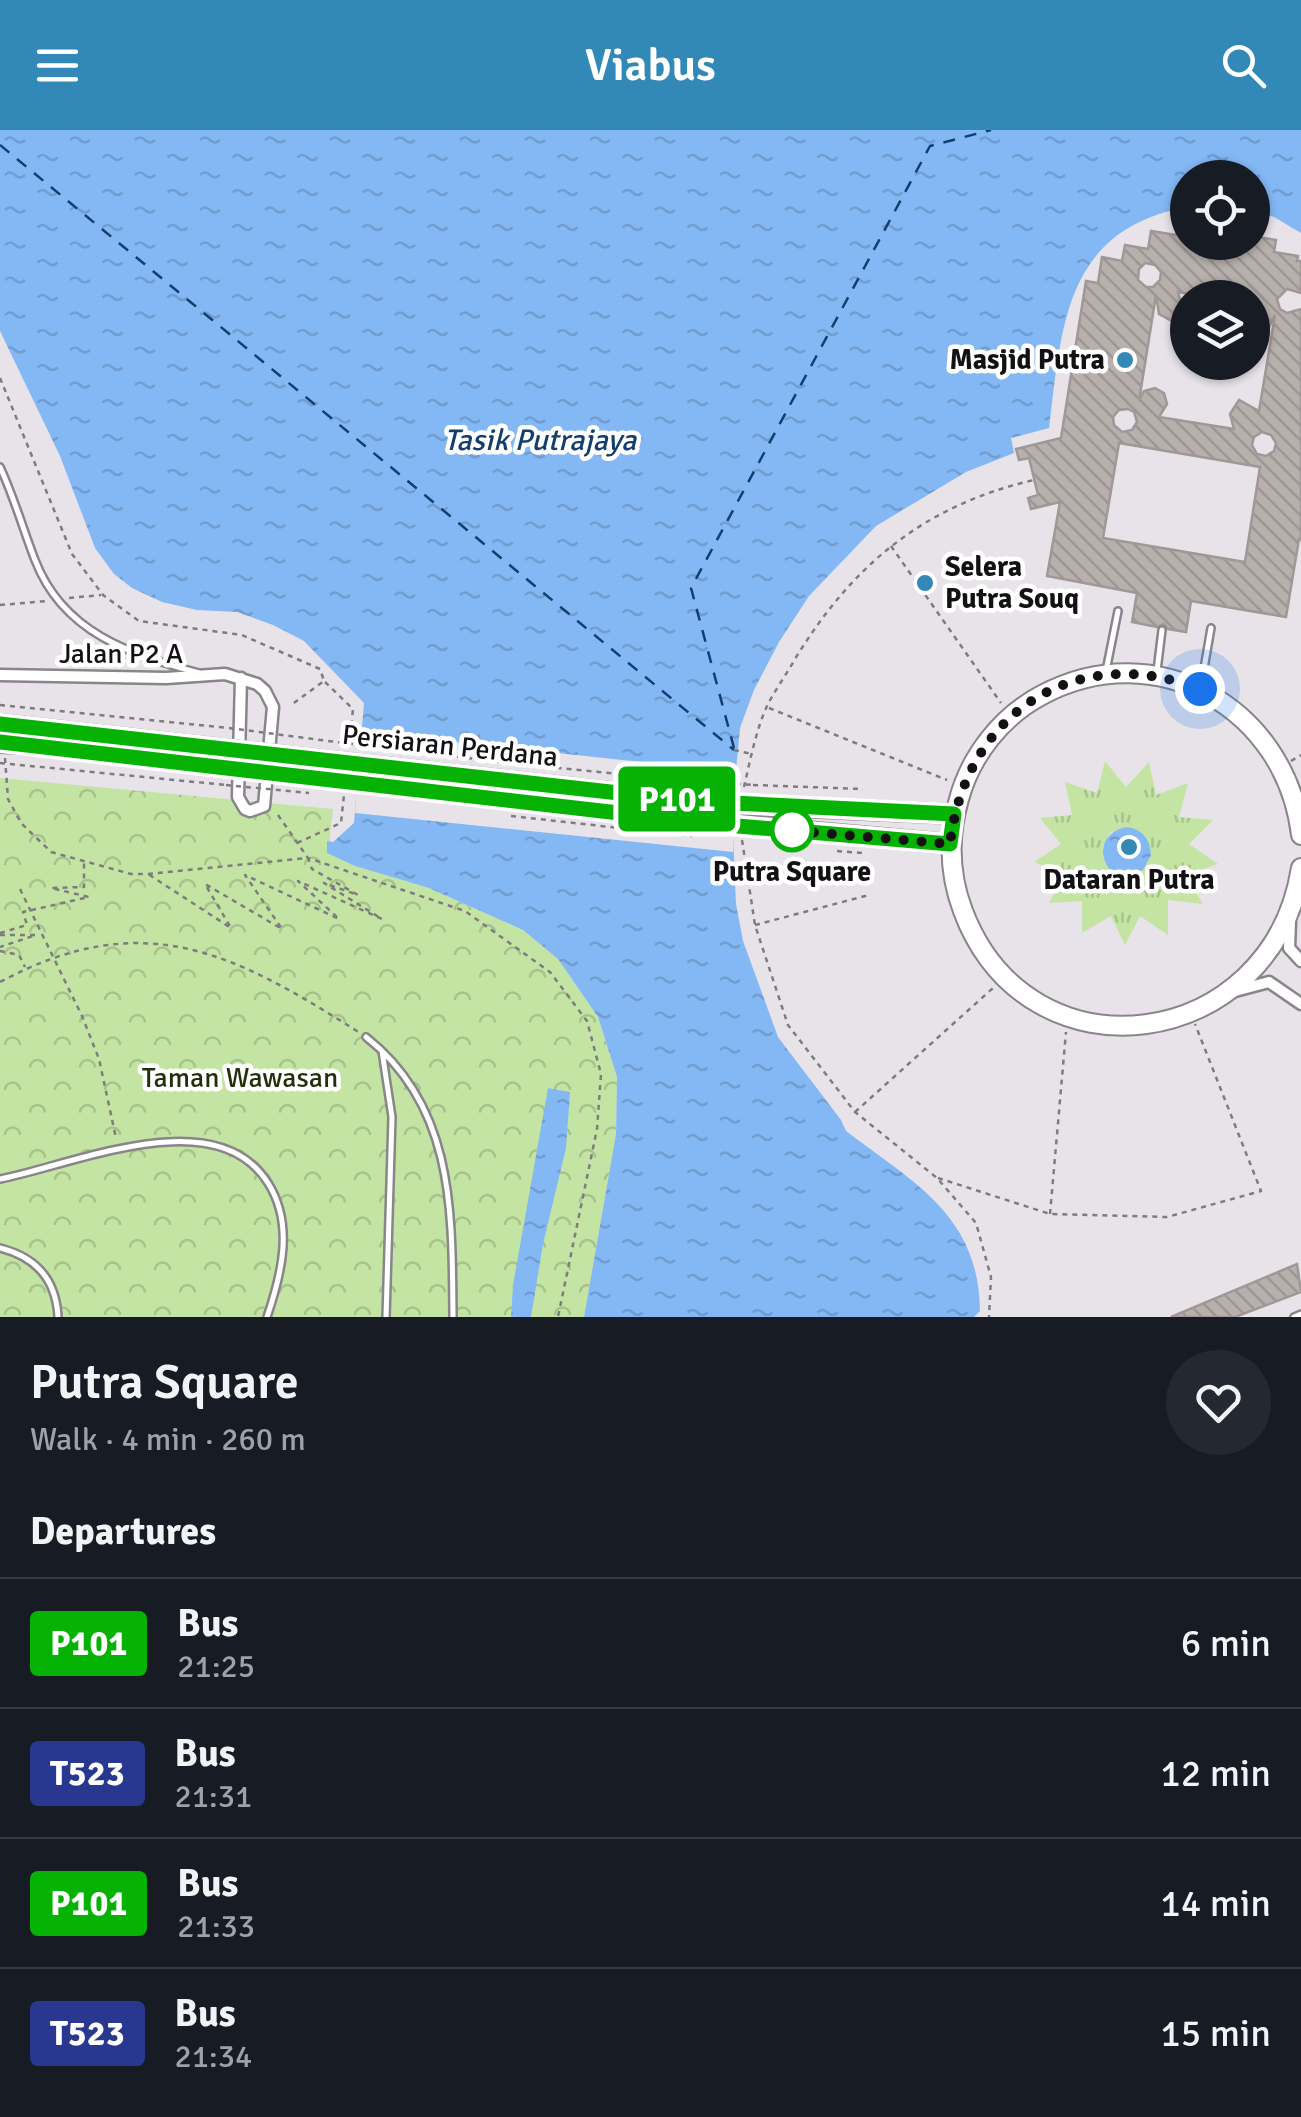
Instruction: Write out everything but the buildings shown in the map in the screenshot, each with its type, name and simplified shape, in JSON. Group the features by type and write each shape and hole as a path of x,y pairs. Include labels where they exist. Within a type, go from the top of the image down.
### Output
{"main road":[{"path":"1301,834 1292,790 1269,747 1238,714 1200,689 1156,676 1106,674 1057,687 1010,716 991,737 962,786 950,844 954,883 968,926 985,954 1006,978 1035,1000 1068,1016 1098,1024 1160,1023 1191,1014 1231,992 1256,969 1276,942 1291,911 1301,868"},
{"name":"Persiaran Perdana","path":"0,724 36,737 746,828 950,844"},
{"name":"Persiaran Perdana","path":"3,743 36,737 691,801 747,800 954,814"}],"street":[{"name":"Jalan P2 A","path":"0,676 241,678"},
{"path":"241,678 265,690 272,707 264,806 250,811 238,798 241,678"},
{"path":"1291,911 1289,948 1301,961"},
{"path":"1231,992 1269,982 1301,1004"}],"lane":[{"path":"0,466 46,584 72,617 103,640 131,653 207,675"},
{"path":"1106,674 1118,611"},
{"path":"1200,689 1211,628"},
{"path":"1156,676 1162,630"},
{"path":"366,1037 418,1093 443,1165 452,1221 452,1317"},
{"path":"382,1050 392,1117 386,1317"},
{"path":"0,1179 118,1149 205,1144 235,1150 256,1167 280,1204 283,1218 284,1250 267,1317"},
{"path":"0,1248 29,1259 48,1278 58,1317"},
{"path":"1294,1317 1301,1314"}],"path":[{"path":"0,378 72,554 103,594 139,622 242,635 320,669 324,681 291,705"},
{"path":"747,800 753,754 766,707 822,616 890,544 961,502 1034,480"},
{"path":"890,544 1010,716"},
{"path":"0,706 229,728 484,760 753,785 863,789"},
{"path":"766,707 962,786"},
{"path":"3,743 8,799 21,823 51,852 131,874 308,858 466,912 550,972 587,1021 601,1074 597,1129 558,1317"},
{"path":"734,750 753,754"},
{"path":"3,764 226,785"},
{"path":"148,874 231,928 205,884 282,929 245,874 340,919 298,882 382,919 324,883 358,895 312,869 278,815"},
{"path":"746,828 755,925 788,1025 855,1112 937,1178 976,1223 991,1277 989,1317"},
{"path":"0,934 27,926 23,912 88,897 51,888 84,886 84,861"},
{"path":"20,889 98,1058 118,1149"},
{"path":"755,925 870,895"},
{"path":"0,934 36,934 0,949"},
{"path":"0,982 80,948 144,942 191,950 257,971 366,1037"},
{"path":"0,949 19,955 26,969"},
{"path":"855,1112 1006,978"},
{"path":"937,1178 1050,1214 1167,1217 1261,1191 1191,1014"},
{"path":"1050,1214 1068,1016"}],"green space":[{"path":"1105,761 1126,787 1149,762 1156,795 1188,783 1179,817 1213,820 1189,844 1218,864 1185,875 1203,904 1168,900 1168,935 1140,916 1125,945 1111,916 1082,933 1082,901 1049,903 1064,874 1034,862 1061,844 1040,818 1072,815 1065,782 1097,793","holes":["1126,827 1146,838 1151,855 1131,876 1120,875 1102,848 1110,833"]},
{"name":"Taman Wawasan","path":"0,778 333,809 328,853 355,866 429,888 523,930 558,959 598,1017 617,1077 616,1134 584,1317 0,1317"}],"water":[{"name":"Tasik Putrajaya","path":"0,130 1301,130 1301,233 1270,216 1270,160 1170,160 1170,212 1146,219 1115,237 1093,260 1077,288 1059,354 1049,428 1011,438 1014,453 966,472 876,526 809,596 779,642 740,728 732,813 736,904 743,941 778,1037 846,1131 918,1185 955,1226 977,1278 980,1311 974,1317 584,1317 616,1134 617,1077 598,1017 558,959 523,930 429,888 355,866 327,853 327,841 333,842 354,823 364,703 304,641 273,625 237,612 197,610 162,602 132,588 114,574 95,548 60,456 0,331"},
{"path":"1126,827 1144,835 1151,855 1143,870 1126,876 1110,870 1103,849 1112,833"},
{"path":"548,1088 570,1092 566,1148 543,1244 531,1317 511,1317 513,1285"}],"pier":[{"path":"361,732 735,772 733,852 355,813"}],"ferry route":[{"path":"734,748 691,588 930,146 991,130"},
{"path":"0,145 734,750"}],"bus line":[{"name":"P101","path":"0,724 691,801 954,814 950,844 715,824 0,742"}],"place":[{"name":"Masjid Putra","path":"1125,360"},
{"name":"Selera Putra Souq","path":"925,583"},
{"name":"Putra Square","path":"792,830"},
{"name":"Dataran Putra","path":"1129,847"}],"route":[{"path":"792,830 785,830 950,844 962,786 974,760 1010,716 1032,700 1083,678 1110,674 1156,676 1200,689"}]}
